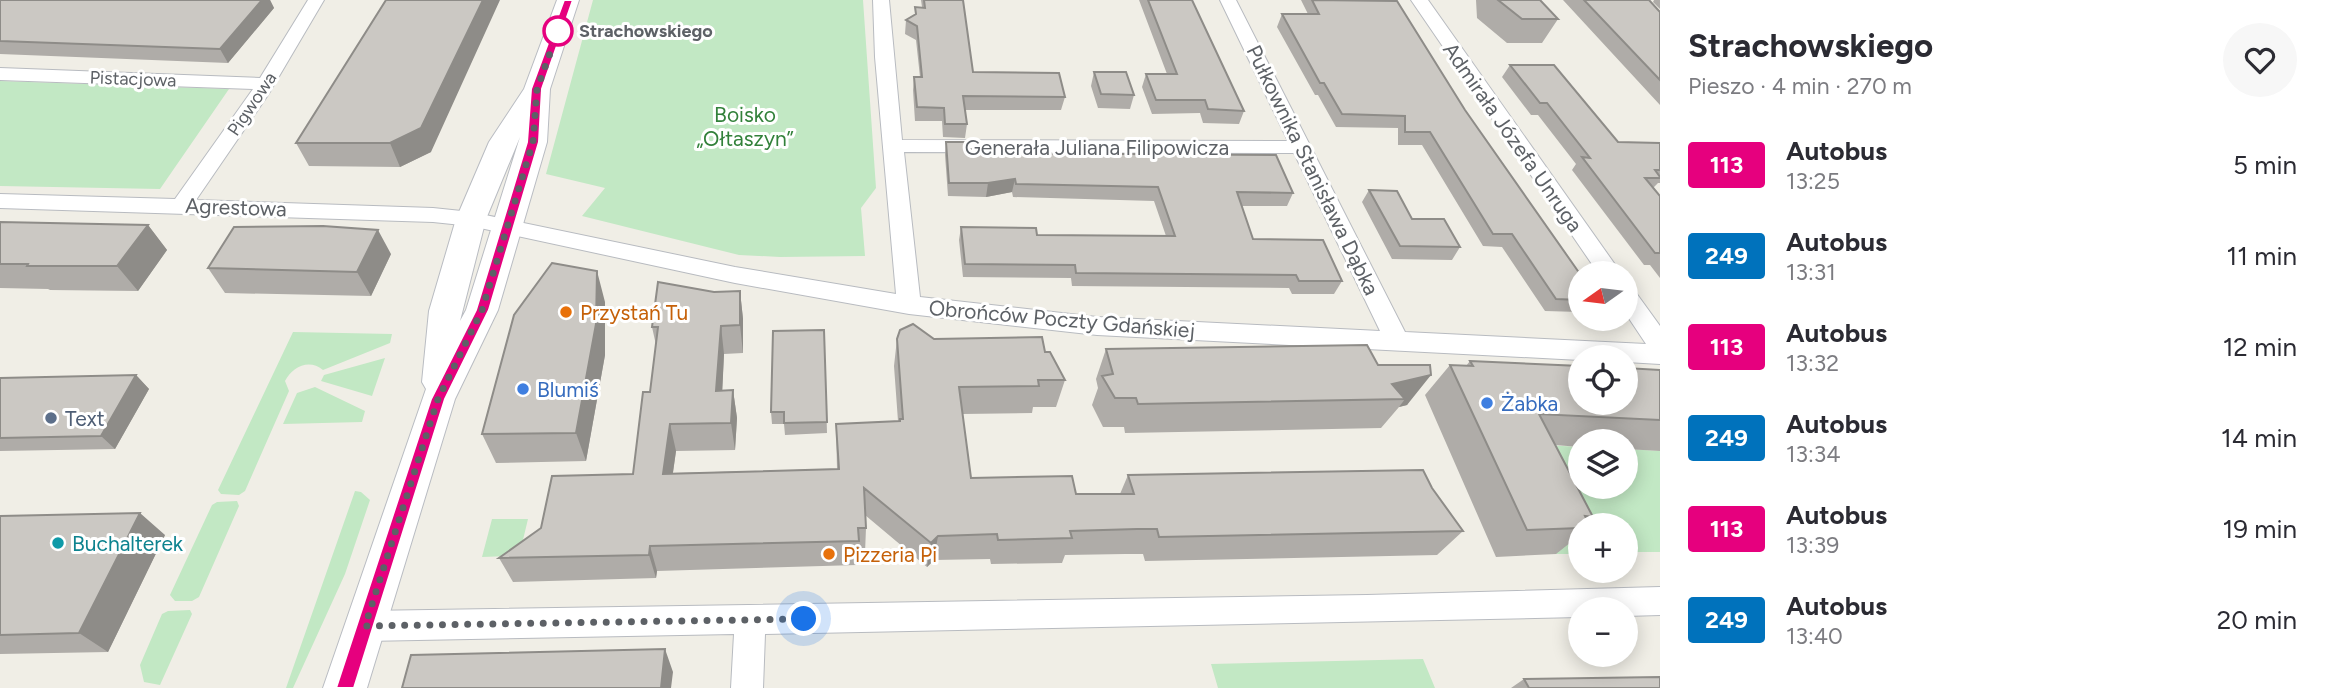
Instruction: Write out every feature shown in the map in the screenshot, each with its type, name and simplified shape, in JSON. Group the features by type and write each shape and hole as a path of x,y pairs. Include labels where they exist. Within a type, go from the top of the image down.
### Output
{"street":[{"name":"Pigwowa","path":"182,205 266,84 316,0"},
{"path":"438,399 445,311 471,219 503,142 537,89 568,0"},
{"path":"881,0 909,305"},
{"name":"Pułkownika Stanisława Dąbka","path":"1228,0 1397,341"},
{"name":"Admirała Józefa Unruga","path":"1419,0 1602,261"},
{"name":"Pistacjowa","path":"0,74 266,84"},
{"path":"345,688 438,399 482,310 533,142 537,89"},
{"name":"Generała Juliana Filipowicza","path":"894,146 1300,147"},
{"name":"Agrestowa","path":"0,201 425,214 471,219"},
{"name":"Obrońców Poczty Gdańskiej","path":"471,219 735,275 909,305 1097,326 1660,354"},
{"path":"1638,313 1660,345"},
{"path":"365,626 1343,610 1660,601"},
{"path":"747,688 750,620"}],"green space":[{"name":"Boisko „Ołtaszyn”","path":"593,0 863,0 876,188 861,208 865,256 739,255 582,216 605,188 546,174"},
{"path":"0,81 229,89 160,189 0,186"},
{"path":"293,332 392,334 390,343 323,370 312,365 296,368 285,381 289,391 245,491 239,495 221,494 218,490"},
{"path":"385,358 372,396 321,381 324,375"},
{"path":"315,387 365,411 362,422 283,424 297,393"},
{"path":"1510,443 1568,446 1568,499 1638,499 1638,450 1660,451 1660,552 1638,552 1638,513 1568,513 1568,554 1556,554"},
{"path":"355,491 361,492 370,500 345,574 293,688 286,688"},
{"path":"237,501 239,506 199,597 192,601 175,601 170,595 212,505 217,502"},
{"path":"492,519 528,519 522,544 509,556 482,557"},
{"path":"190,610 192,614 160,685 144,682 140,665 162,614 168,611"},
{"path":"1423,659 1435,688 1218,688 1211,664"}],"building":[{"path":"0,0 262,0 220,49 0,41"},
{"path":"386,0 483,0 421,128 390,143 296,143"},
{"path":"924,0 963,0 973,72 1059,73 1065,97 963,96 967,124 945,124 944,108 917,107 914,77 922,77 917,26 906,20 916,14 915,7 925,8"},
{"path":"1148,0 1192,0 1244,111 1208,109 1205,100 1156,100 1146,74 1177,74"},
{"path":"1312,0 1397,1 1465,110 1571,261 1568,261 1568,300 1556,299 1512,234 1493,234 1430,132 1405,132 1405,116 1342,114 1324,83 1320,83 1282,14 1319,14"},
{"path":"1498,0 1540,0 1558,19 1522,19"},
{"path":"1584,0 1649,0 1660,12 1660,80"},
{"path":"1510,65 1554,65 1618,142 1660,143 1660,170 1655,170 1660,178 1645,178 1660,196 1660,253 1655,253 1582,157 1590,158 1547,103 1540,103"},
{"path":"1094,72 1126,72 1134,95 1101,94"},
{"path":"946,142 969,142 969,149 977,149 978,153 1276,155 1293,193 1237,192 1253,239 1323,240 1342,281 1299,281 1296,275 1076,273 1075,265 965,264 961,227 1036,228 1037,235 1175,236 1158,187 1016,184 1015,179 988,183 949,183"},
{"path":"1369,190 1397,191 1412,219 1444,219 1460,247 1400,246"},
{"path":"0,222 148,225 117,266 27,266 28,264 0,264"},
{"path":"323,226 378,230 357,272 208,268 234,227"},
{"path":"552,263 597,271 596,324 576,433 482,434 514,315"},
{"path":"658,282 714,292 740,291 740,325 721,326 716,391 733,390 731,423 670,424 663,474 839,469 836,424 903,419 897,339 900,330 913,324 934,339 1042,337 1045,352 1050,352 1065,380 1038,380 1039,386 959,387 971,478 1072,476 1076,494 1134,494 1128,475 1423,470 1432,488 1463,531 1159,537 1157,529 1137,529 1070,531 1072,538 998,540 997,534 938,536 931,543 864,488 866,528 858,528 859,541 650,546 649,555 499,558 541,528 552,476 633,474 643,392 650,392 658,327 652,327"},
{"path":"824,330 827,422 784,423 784,412 771,412 773,331"},
{"path":"1367,345 1378,365 1430,365 1431,375 1392,384 1405,399 1138,404 1136,398 1115,398 1102,376 1113,374 1106,349"},
{"path":"1470,361 1568,365 1568,415 1638,415 1638,369 1660,370 1660,420 1539,414 1568,469 1568,499 1584,499 1591,513 1568,513 1568,528 1527,530 1450,365 1473,366"},
{"path":"136,375 101,436 0,438 0,378"},
{"path":"140,513 79,633 0,635 0,516"},
{"path":"665,649 661,688 402,688 411,655"},
{"path":"1660,677 1660,688 1529,688 1524,679"}],"bus line":[{"name":"113","path":"345,688 438,399 482,310 533,142 537,89 568,0"}],"place":[{"name":"Strachowskiego","path":"558,31"},
{"name":"Przystań Tu","path":"566,312"},
{"name":"Blumiś","path":"523,389"},
{"name":"Żabka","path":"1487,403"},
{"name":"Text","path":"51,418"},
{"name":"Buchalterek","path":"58,543"},
{"name":"Pizzeria Pi","path":"829,554"}],"route":[{"path":"558,31 537,89 533,142 525,173 482,310 438,399 365,626 804,619"}]}
